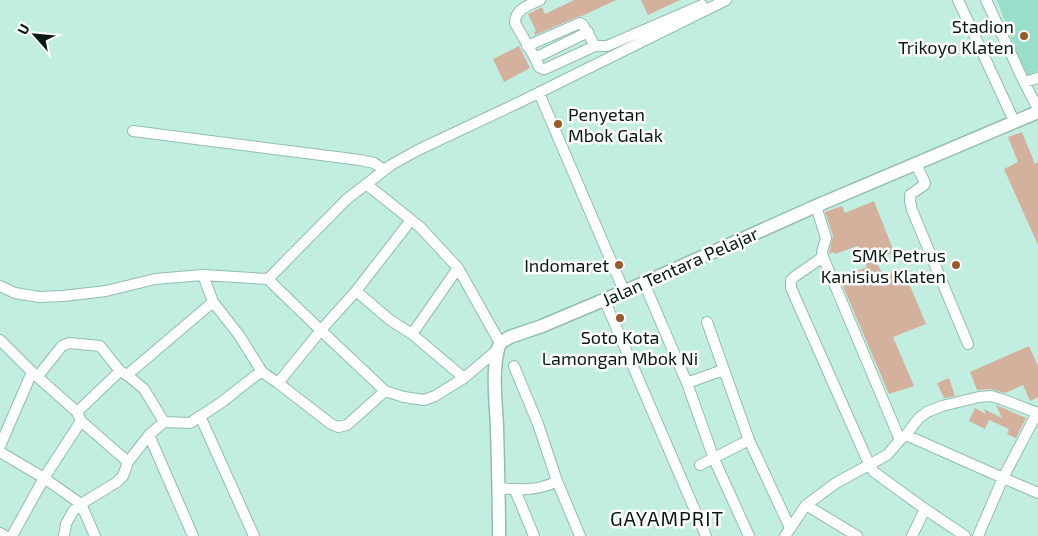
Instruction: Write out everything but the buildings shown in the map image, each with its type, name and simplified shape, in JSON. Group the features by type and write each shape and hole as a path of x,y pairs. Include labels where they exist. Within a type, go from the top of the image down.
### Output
{"main road":[{"name":"Jalan Tentara Pelajar","path":"498,346 510,338 644,283 816,206 1038,111"},
{"path":"498,346 495,368 499,536"}],"street":[{"path":"540,0 520,10 515,18 515,23 539,67 543,70 595,46 607,46 712,0"},
{"path":"268,278 347,199 384,170 418,150 539,93 726,0"},
{"path":"958,0 1014,122"},
{"path":"986,0 1038,111"},
{"path":"528,46 578,23 583,25 595,46"},
{"path":"534,58 588,32"},
{"path":"1024,82 1038,78"},
{"path":"539,93 624,291"},
{"path":"133,131 360,160 374,163 384,170"},
{"path":"916,164 925,183 910,195 912,210 968,344"},
{"path":"0,286 14,293 38,297 63,296 106,290 155,279 203,275 268,278 385,391 404,397 424,400 435,396 464,378 498,346 458,268 420,227 366,184"},
{"path":"816,206 826,238 822,252 823,257 903,438 1038,493"},
{"path":"278,383 356,291 411,220"},
{"path":"823,257 794,277 791,288 869,464 874,472 965,536"},
{"path":"412,334 458,268"},
{"path":"203,275 213,302 239,335 262,372 331,424 338,427 347,425 385,391"},
{"path":"644,283 686,383 714,459 749,536"},
{"path":"356,291 390,320 412,334 464,378"},
{"path":"604,299 706,536"},
{"path":"12,536 79,417 124,373 213,302"},
{"path":"707,322 748,440 788,532"},
{"path":"0,340 128,462"},
{"path":"0,446 35,374 62,346 70,343 100,346 124,373 144,389 164,422"},
{"path":"514,366 538,424 557,481 580,536"},
{"path":"686,383 723,370"},
{"path":"64,536 66,524 73,511 81,504 118,482 123,476 128,462 149,435 164,422 190,423 262,372"},
{"path":"788,532 806,506 836,483 887,455 918,419 927,412 942,406 979,397 992,396 1037,413 1003,478 978,536"},
{"path":"200,416 254,536"},
{"path":"149,435 194,536"},
{"path":"700,465 748,440"},
{"path":"0,452 44,478 81,504 95,536"},
{"path":"499,488 515,490 544,487 557,481"},
{"path":"515,490 534,536"},
{"path":"806,506 857,536"},
{"path":"912,536 925,509"},
{"path":"0,533 5,536"}],"green space":[{"name":"Stadion Trikoyo Klaten","path":"997,0 1038,0 1038,71 1025,76"}],"place":[{"name":"Stadion Trikoyo Klaten","path":"1024,36"},
{"name":"Penyetan Mbok Galak","path":"558,124"},
{"name":"Indomaret","path":"619,265"},
{"name":"SMK Petrus Kanisius Klaten","path":"956,265"},
{"name":"Soto Kota Lamongan Mbok Ni","path":"620,318"}],"district":[{"name":"GAYAMPRIT","path":"667,518"}]}
